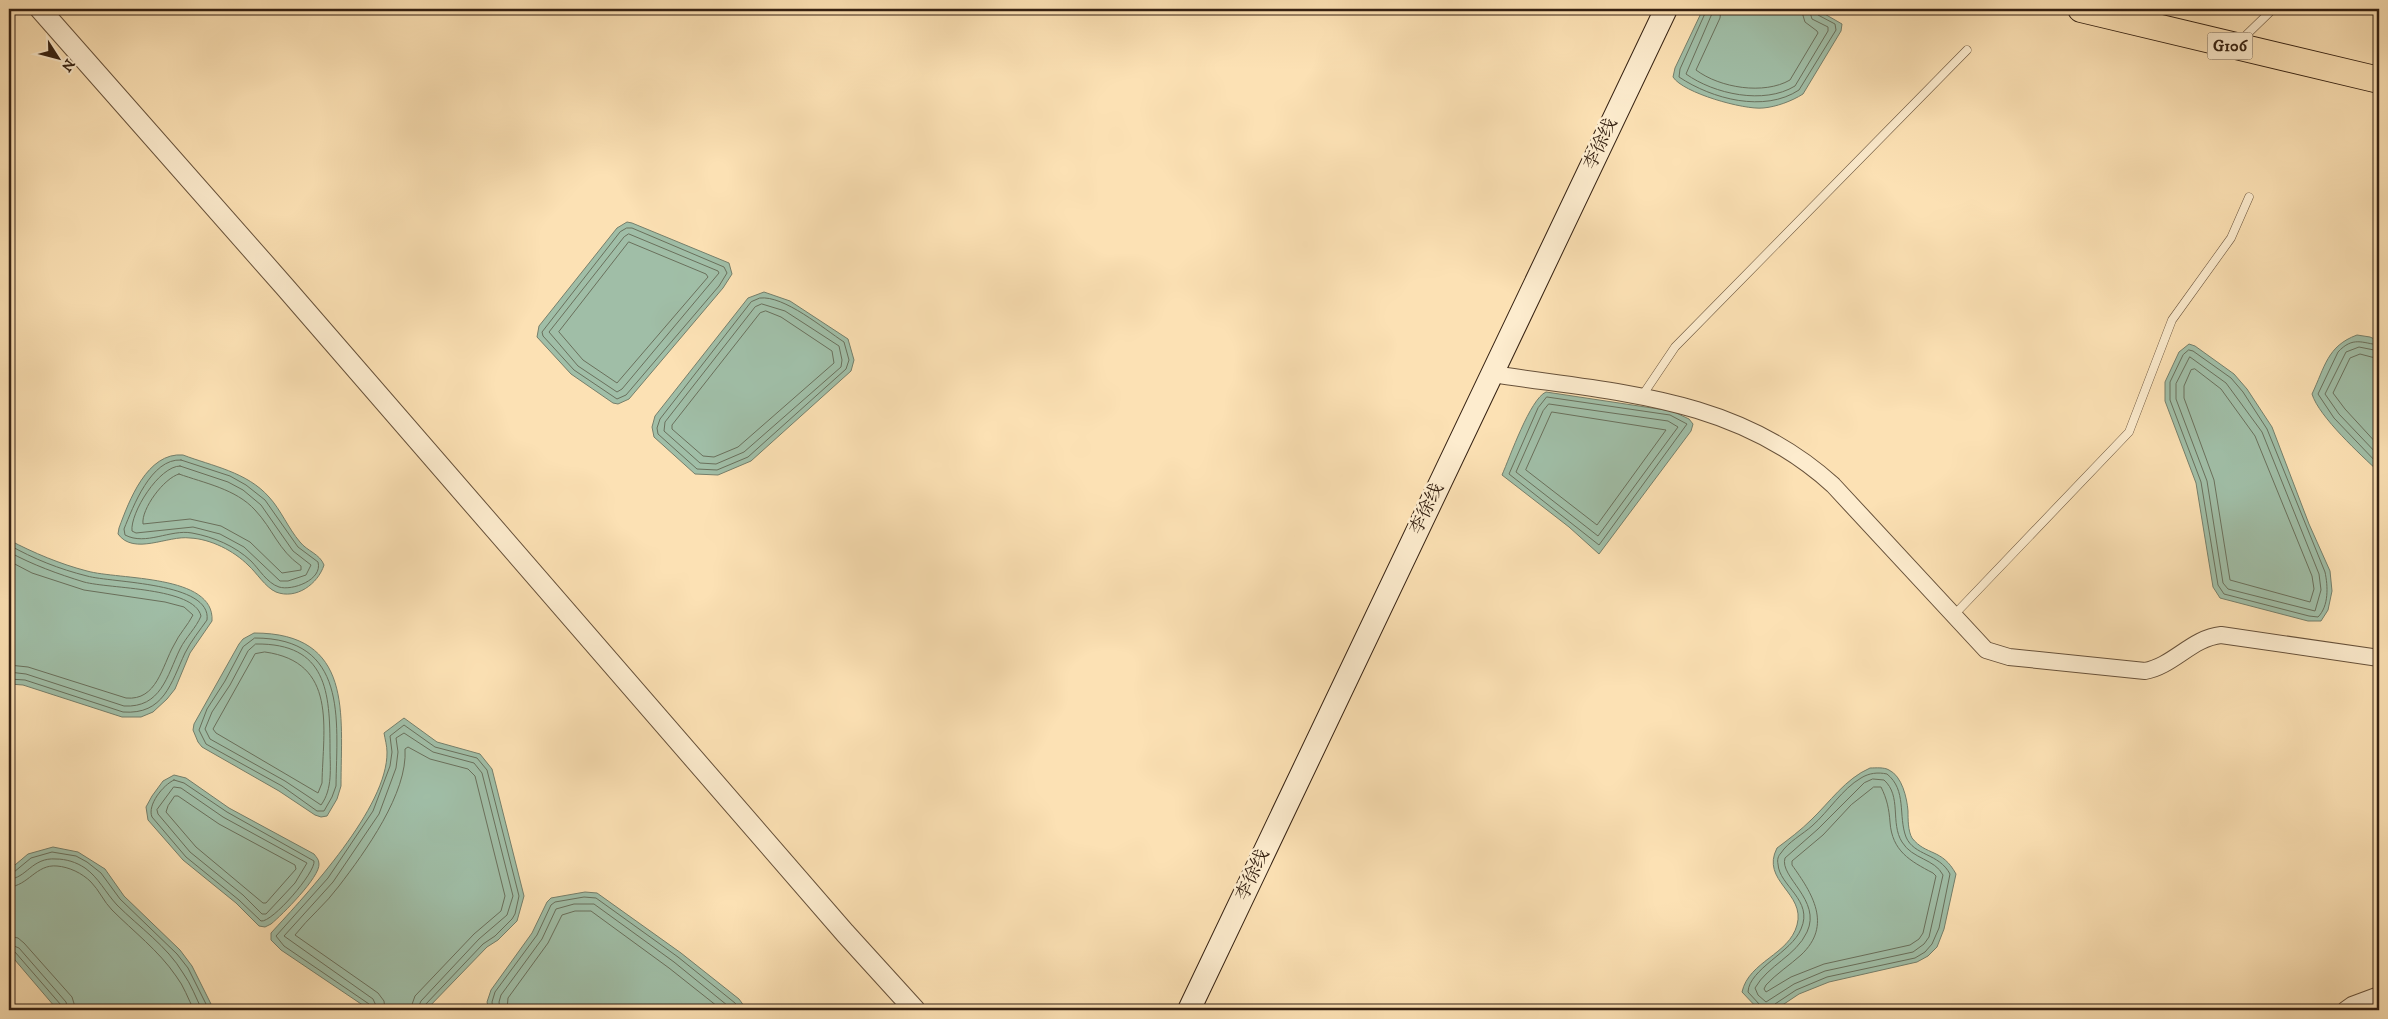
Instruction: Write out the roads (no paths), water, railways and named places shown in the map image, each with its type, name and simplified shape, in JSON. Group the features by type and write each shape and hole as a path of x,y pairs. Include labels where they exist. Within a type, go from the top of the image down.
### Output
{"highway":[{"name":"G106","path":"2080,9 2379,80"}],"main road":[{"name":"李徐线","path":"1189,1010 1666,9"}],"street":[{"path":"40,9 845,933 915,1010"},
{"path":"1492,374 1674,402 1709,412 1778,443 1796,454 1833,485 1986,650 2009,657 2135,670 2156,669 2205,638 2221,635 2379,658"},
{"path":"2345,1010 2352,1005 2379,996"}],"lane":[{"path":"2234,47 2274,9"},
{"path":"1642,396 1675,347 1967,50"},
{"path":"1954,615 2129,432 2172,320 2231,238 2249,197"}],"water":[{"path":"1703,9 1816,9 1842,24 1841,31 1803,94 1778,105 1754,108 1729,103 1701,94 1679,83 1673,77 1675,68"},
{"path":"627,222 729,263 732,274 723,288 629,399 618,404 613,403 571,374 537,337 539,326 617,228"},
{"path":"764,292 790,301 848,339 854,360 851,371 751,461 718,475 695,474 654,437 652,427 655,416 748,298"},
{"path":"2357,335 2379,341 2379,472 2323,414 2312,394 2324,366 2333,351 2339,345"},
{"path":"2189,344 2195,346 2234,374 2247,389 2272,427 2309,524 2330,571 2332,591 2328,610 2321,621 2308,621 2220,598 2213,587 2196,483 2165,401 2165,382 2179,352"},
{"path":"1546,392 1672,411 1689,419 1693,424 1691,431 1599,554 1569,527 1502,475 1527,417 1540,397"},
{"path":"183,455 240,476 260,488 269,497 300,542 322,561 324,565 317,578 305,589 291,594 284,594 268,587 242,560 214,543 198,539 181,538 142,544 125,540 118,534 128,505 141,480 159,461 170,456"},
{"path":"9,540 47,558 87,571 141,578 182,587 198,595 209,606 212,621 190,653 175,689 153,712 141,717 122,717 23,685 9,684"},
{"path":"254,633 286,637 310,647 325,662 335,682 340,706 341,786 337,799 327,816 315,815 279,791 202,747 193,730 194,724 239,644 243,639"},
{"path":"404,718 437,742 480,754 492,769 524,896 517,921 498,940 487,947 426,1010 370,1010 281,950 271,940 271,933 324,873 360,823 374,798 384,774 387,752 384,733"},
{"path":"1870,768 1887,769 1894,773 1903,788 1912,838 1923,848 1945,860 1956,874 1944,929 1937,947 1928,956 1917,962 1829,982 1799,994 1775,1010 1759,1010 1742,992 1746,981 1760,965 1786,944 1793,935 1797,925 1798,914 1795,904 1774,869 1773,859 1777,848 1807,824 1853,778"},
{"path":"174,775 186,778 229,808 314,854 317,858 318,870 313,878 271,924 265,927 259,926 236,903 183,860 148,820 146,807 152,796 163,781"},
{"path":"53,847 78,852 105,869 124,896 180,950 192,966 214,1010 60,1010 55,1007 9,953 9,870 28,854"},
{"path":"585,892 597,893 681,953 739,999 747,1010 489,1010 487,1002 491,990 532,933 547,902 551,898"}]}
